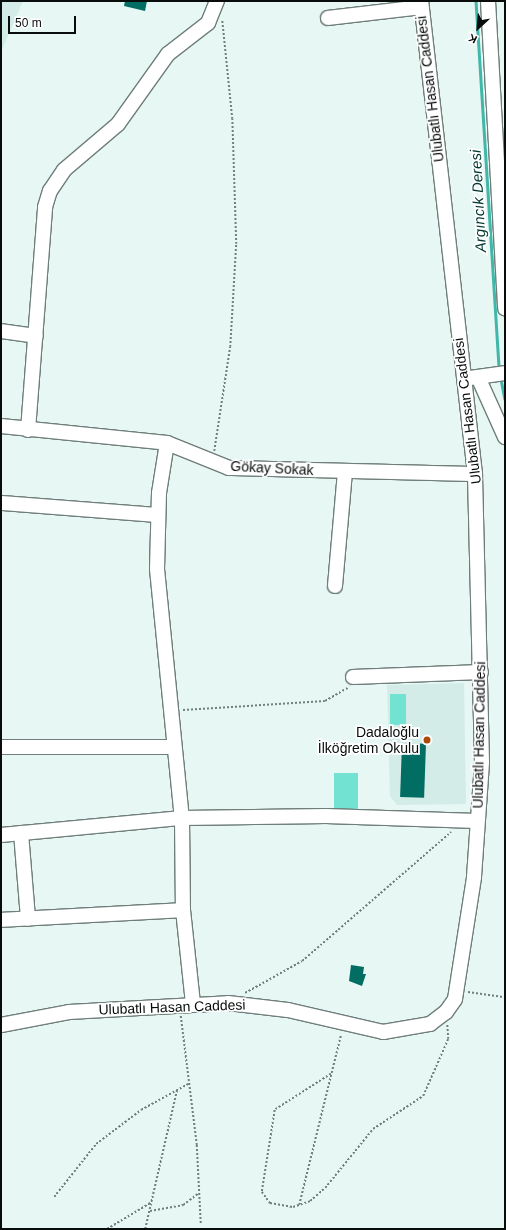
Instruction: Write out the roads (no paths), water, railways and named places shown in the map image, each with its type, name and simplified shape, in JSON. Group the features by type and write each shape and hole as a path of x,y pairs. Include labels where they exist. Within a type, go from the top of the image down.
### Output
{"street":[{"path":"488,1 501,162 505,310"},
{"path":"28,430 45,208 53,184 64,170 113,129 158,65 208,23 217,4"},
{"path":"328,18 421,4"},
{"name":"Ulubatlı Hasan Caddesi","path":"4,1021 69,1012 228,1003 288,1010 343,1025 382,1032 423,1027 446,1012 458,991 481,672 475,474 421,4"},
{"path":"1,331 36,336"},
{"path":"463,379 505,373"},
{"path":"478,377 505,437"},
{"name":"Gökay Sokak","path":"1,426 28,430 167,443 229,468 475,474"},
{"path":"167,443 157,515 157,569 169,711 182,818 183,910 187,1005"},
{"path":"335,586 345,471"},
{"path":"1,504 157,515"},
{"path":"353,677 481,672"},
{"path":"1,747 173,746"},
{"path":"1,835 182,818 326,816 471,821"},
{"path":"21,833 28,919"},
{"path":"1,920 183,910"}],"waterway":[{"name":"Argıncık Deresi","path":"476,1 499,370"},
{"name":"Argıncık Deresi","path":"501,379 505,399"}],"place":[{"name":"Dadaloğlu İlköğretim Okulu","path":"427,740"}]}
